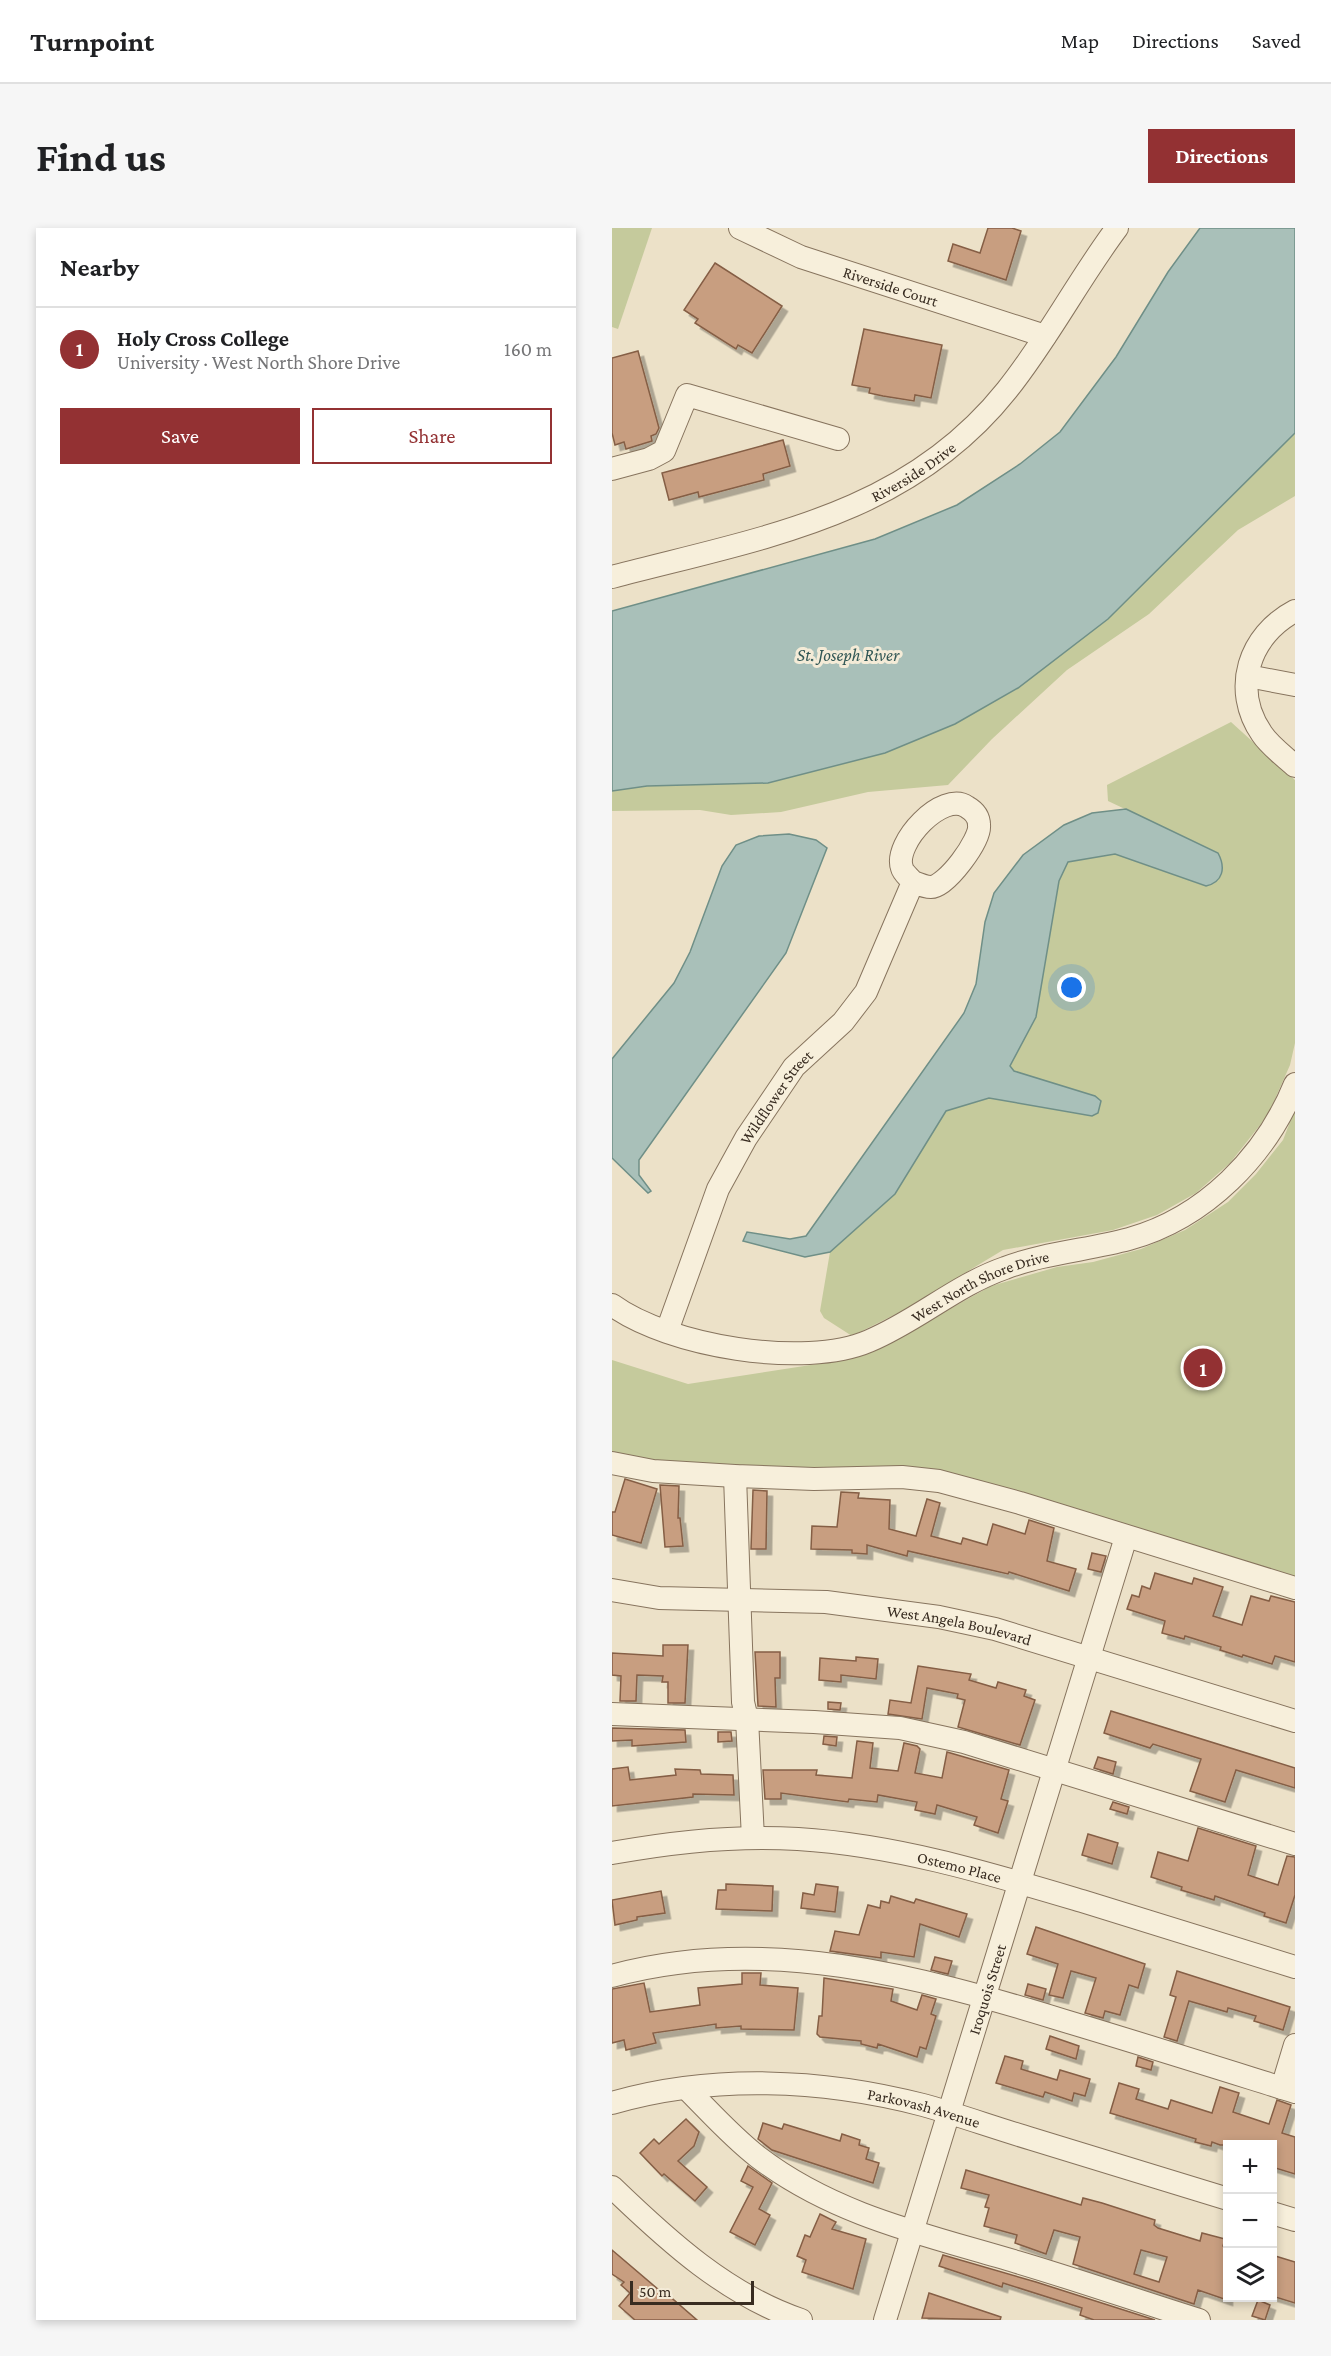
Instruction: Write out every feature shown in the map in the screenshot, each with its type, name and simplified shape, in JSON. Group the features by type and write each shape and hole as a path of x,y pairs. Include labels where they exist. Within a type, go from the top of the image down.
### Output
{"street":[{"name":"Riverside Court","path":"740,228 801,257 1045,336"},
{"name":"Riverside Drive","path":"612,577 813,523 853,508 902,483 963,437 988,413 1045,336 1092,261 1117,228"},
{"path":"612,469 649,459 664,451 687,395 838,439"},
{"path":"1295,611 1262,636 1254,651 1248,676 1247,695 1261,733 1295,766"},
{"path":"1248,676 1295,685"},
{"name":"Wildflower Street","path":"667,1331 718,1189 746,1138 794,1067 843,1022 866,992 913,882"},
{"name":"West North Shore Drive","path":"612,1305 642,1323 714,1344 789,1354 838,1350 887,1333 964,1286 1007,1267 1149,1233 1191,1211 1233,1178 1269,1135 1295,1084"},
{"path":"612,1463 653,1471 735,1476 814,1479 902,1476 939,1482 1295,1588"},
{"path":"735,1476 743,1702 747,1719 753,1838"},
{"name":"Iroquois Street","path":"885,2320 1126,1537"},
{"name":"West Angela Boulevard","path":"612,1590 659,1598 826,1602 939,1617 995,1629 1295,1721"},
{"path":"612,1713 900,1728 964,1742 1295,1844"},
{"name":"Ostemo Place","path":"612,1853 665,1844 753,1838 820,1841 915,1854 1018,1882 1295,1967"},
{"path":"612,1976 643,1967 696,1960 794,1961 869,1969 933,1982 1288,2090 1295,2045"},
{"name":"Parkovash Avenue","path":"612,2103 686,2088 778,2084 870,2094 950,2113 1223,2198"},
{"path":"686,2088 738,2140 785,2175 835,2204 912,2233 1018,2262 1199,2320"},
{"path":"612,2187 686,2255 725,2282 782,2316 801,2320"},
{"path":"1277,2215 1295,2220"}],"green space":[{"path":"612,228 652,228 618,329 612,327"},
{"path":"1295,433 1295,496 1238,530 1149,614 1067,670 992,739 948,785 868,792 781,812 731,815 700,810 612,811 612,791 647,786 768,783 885,753 955,724 1018,688 1108,619"},
{"path":"1231,722 1295,780 1295,1043 1290,1065 1268,1115 1230,1163 1196,1193 1157,1215 1113,1230 1003,1250 902,1311 852,1336 824,1318 820,1311 830,1252 895,1194 946,1111 989,1098 1092,1116 1014,1071 1010,1066 1036,1017 1059,881 1068,862 1115,854 1206,886 1216,881 1222,869 1218,853 1108,801 1107,785"},
{"path":"1295,1109 1295,1581 934,1473 690,1463 612,1456 612,1360 688,1384 843,1360 912,1330 991,1286 1057,1267 1093,1262 1141,1249 1185,1230 1228,1202 1256,1174 1283,1140"}],"water":[{"name":"St. Joseph River","path":"1200,228 1295,228 1295,433 1108,619 1018,688 955,724 885,753 768,783 647,786 612,791 612,611 875,539 957,505 1020,464 1060,432 1116,357 1168,272"},
{"path":"1126,809 1218,853 1222,869 1219,878 1206,886 1115,854 1068,862 1059,881 1036,1017 1010,1066 1014,1071 1095,1096 1101,1101 1098,1113 1092,1116 989,1098 946,1111 895,1194 830,1252 805,1257 743,1241 747,1232 790,1239 806,1236 964,1013 976,984 985,922 994,893 1023,855 1064,825 1092,813"},
{"path":"789,834 816,840 827,848 786,953 639,1160 639,1175 651,1191 648,1193 612,1158 612,1059 674,983 690,952 722,866 736,845 759,836"}],"building":[{"path":"988,228 1012,228 1021,231 1006,280 948,261 953,244 980,253"},
{"path":"715,263 782,306 752,353 738,345 736,349 695,323 698,319 684,310"},
{"path":"864,329 942,345 931,398 915,395 914,401 883,396 869,393 870,388 852,385"},
{"path":"638,351 659,428 656,434 651,436 652,441 626,449 624,442 615,445 612,433 612,358"},
{"path":"783,440 790,466 763,474 764,480 699,497 698,492 669,500 662,473"},
{"path":"625,1479 657,1489 641,1543 612,1535 612,1512 615,1512"},
{"path":"660,1485 679,1486 678,1518 680,1518 683,1546 665,1547"},
{"path":"753,1490 767,1491 766,1549 751,1549"},
{"path":"841,1492 859,1493 858,1498 890,1500 889,1529 916,1536 927,1499 940,1503 931,1536 961,1544 963,1538 987,1545 993,1524 1025,1534 1029,1520 1054,1528 1047,1561 1076,1569 1069,1591 1009,1572 1008,1574 908,1551 907,1556 867,1545 867,1554 852,1553 852,1550 811,1549 812,1526 837,1527"},
{"path":"1092,1553 1106,1556 1101,1572 1088,1569"},
{"path":"1155,1573 1192,1584 1194,1578 1223,1587 1213,1616 1242,1625 1251,1596 1269,1601 1271,1596 1295,1602 1295,1662 1275,1656 1272,1664 1220,1650 1221,1647 1185,1636 1184,1639 1162,1633 1165,1621 1127,1609 1132,1595 1139,1597 1142,1586 1150,1589"},
{"path":"663,1645 688,1645 685,1703 668,1703 668,1682 662,1682 663,1676 637,1675 636,1701 620,1701 621,1676 612,1675 612,1653 663,1656"},
{"path":"755,1652 780,1652 780,1678 775,1678 776,1707 758,1706"},
{"path":"856,1657 878,1659 876,1679 841,1675 841,1682 819,1680 820,1658 856,1661"},
{"path":"918,1666 971,1674 969,1680 996,1688 998,1682 1026,1690 1024,1696 1035,1700 1020,1745 958,1727 965,1700 957,1698 958,1694 927,1688 922,1719 888,1714 890,1700 911,1703"},
{"path":"828,1702 841,1703 840,1710 828,1709"},
{"path":"1111,1711 1295,1768 1295,1788 1236,1770 1225,1802 1190,1791 1201,1759 1153,1744 1150,1748 1104,1733"},
{"path":"612,1728 685,1730 686,1742 632,1746 632,1740 612,1741"},
{"path":"718,1732 731,1732 732,1741 718,1742"},
{"path":"824,1736 837,1737 836,1746 823,1744"},
{"path":"857,1741 873,1743 870,1768 898,1771 904,1743 920,1749 915,1773 942,1778 947,1752 1009,1770 1001,1799 1008,1801 998,1833 974,1825 977,1817 937,1805 935,1814 915,1810 917,1802 878,1795 877,1802 849,1799 848,1802 781,1793 781,1799 765,1799 763,1770 817,1770 816,1775 852,1778"},
{"path":"1098,1757 1116,1762 1113,1774 1094,1768"},
{"path":"628,1767 630,1780 676,1775 675,1769 700,1770 701,1774 733,1775 734,1795 693,1794 693,1797 612,1806 612,1769"},
{"path":"1113,1802 1129,1807 1127,1814 1110,1809"},
{"path":"1198,1828 1256,1846 1248,1875 1278,1885 1287,1856 1295,1857 1295,1895 1286,1923 1264,1916 1265,1913 1215,1896 1214,1900 1181,1890 1182,1887 1151,1877 1158,1852 1188,1861"},
{"path":"1088,1834 1118,1843 1112,1864 1082,1855"},
{"path":"726,1884 773,1886 772,1911 716,1909 718,1890 726,1890"},
{"path":"816,1884 838,1887 835,1912 801,1908 803,1893 814,1895"},
{"path":"661,1891 665,1913 637,1917 637,1920 615,1925 612,1900"},
{"path":"891,1896 914,1903 916,1899 967,1914 959,1937 920,1924 914,1957 881,1952 881,1958 830,1951 835,1931 859,1935 868,1905 880,1908 881,1901 889,1903"},
{"path":"1036,1927 1145,1964 1138,1988 1129,1985 1120,2015 1105,2011 1103,2018 1085,2013 1096,1978 1071,1971 1063,1998 1049,1995 1058,1964 1027,1954"},
{"path":"935,1957 952,1961 948,1974 931,1970"},
{"path":"1177,1971 1290,2007 1283,2030 1254,2021 1256,2016 1228,2008 1227,2012 1189,2001 1177,2041 1164,2037 1176,1997 1170,1995"},
{"path":"742,1973 761,1973 760,1985 798,1988 794,2030 741,2029 741,2026 716,2028 716,2024 653,2033 656,2043 626,2050 624,2040 612,2043 612,1989 644,1983 650,2012 700,2005 698,1988 742,1984"},
{"path":"824,1978 893,1989 891,2001 917,2010 922,1995 936,1999 931,2014 936,2016 926,2049 920,2047 917,2057 878,2044 877,2048 861,2044 861,2041 820,2037 817,2034 819,2016 822,2016"},
{"path":"1028,1984 1046,1989 1043,2000 1025,1995"},
{"path":"1050,2036 1079,2046 1076,2059 1046,2049"},
{"path":"1005,2056 1023,2061 1021,2069 1057,2080 1060,2070 1090,2079 1085,2096 1074,2093 1072,2101 1045,2092 1043,2097 996,2083"},
{"path":"1138,2057 1153,2062 1151,2070 1136,2066"},
{"path":"1119,2083 1139,2089 1136,2099 1168,2109 1171,2100 1212,2113 1220,2087 1239,2093 1233,2112 1269,2124 1277,2100 1291,2105 1282,2133 1295,2137 1295,2174 1277,2169 1277,2140 1223,2140 1223,2145 1212,2142 1211,2146 1195,2142 1196,2139 1110,2113"},
{"path":"686,2119 699,2132 694,2146 678,2161 707,2187 695,2201 664,2174 662,2176 640,2153 654,2139 659,2144"},
{"path":"763,2123 782,2129 784,2124 840,2141 842,2134 860,2140 859,2145 869,2148 866,2159 879,2163 873,2183 772,2150 758,2139"},
{"path":"748,2166 772,2183 759,2209 770,2215 755,2245 730,2232 753,2187 741,2181"},
{"path":"966,2170 1081,2205 1083,2198 1102,2203 1155,2220 1154,2225 1158,2228 1200,2241 1202,2233 1223,2238 1223,2299 1198,2290 1194,2304 1073,2264 1080,2237 1054,2230 1046,2254 1015,2243 1017,2235 984,2226 989,2208 985,2207 989,2195 961,2188","holes":["1141,2250 1167,2257 1159,2282 1134,2274"]},
{"path":"820,2214 836,2222 832,2229 866,2239 853,2289 802,2272 806,2260 797,2256 805,2235 810,2237"},
{"path":"612,2250 697,2320 635,2320 619,2306 630,2293 621,2285 624,2282 612,2274"},
{"path":"943,2255 1155,2320 1094,2320 1080,2315 1082,2308 1003,2283 1002,2287 939,2266"},
{"path":"1277,2257 1295,2262 1295,2303 1277,2298"},
{"path":"929,2293 1001,2317 1000,2320 922,2318"},
{"path":"1257,2302 1270,2305 1265,2320 1252,2316"}],"place":[{"name":"Holy Cross College","path":"1203,1368"}]}
